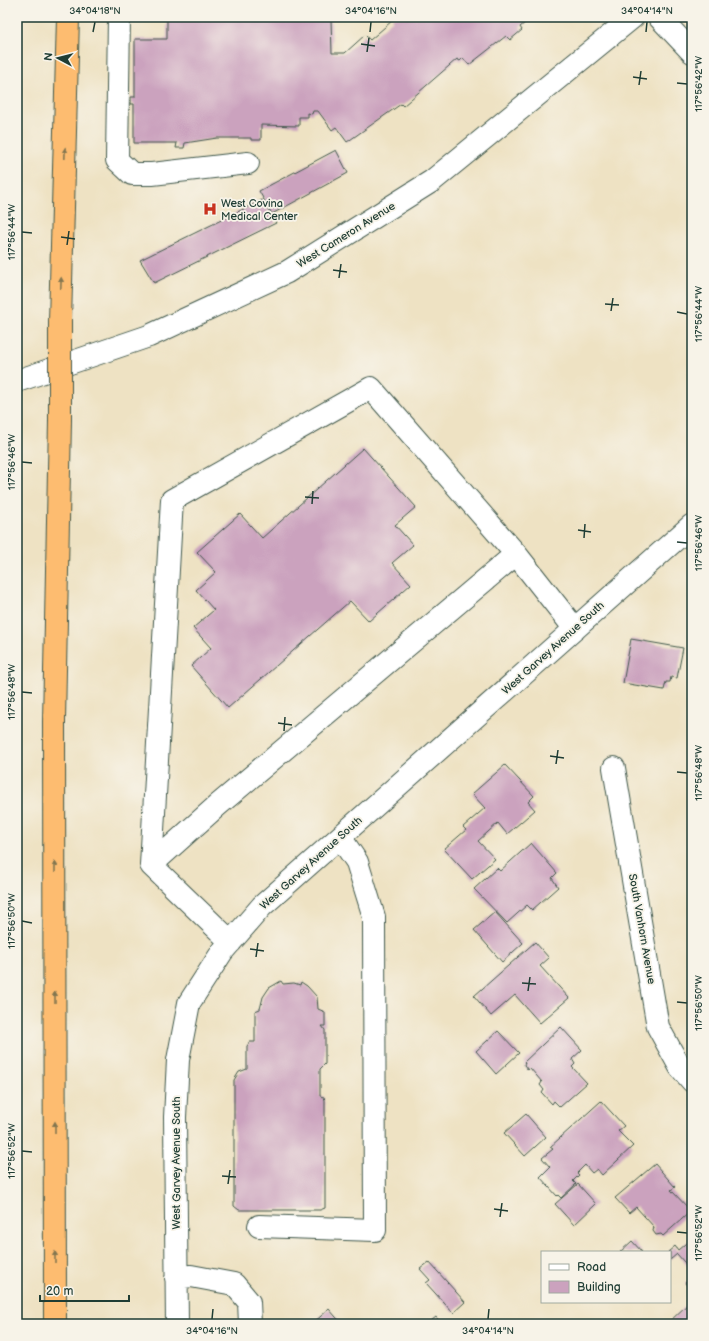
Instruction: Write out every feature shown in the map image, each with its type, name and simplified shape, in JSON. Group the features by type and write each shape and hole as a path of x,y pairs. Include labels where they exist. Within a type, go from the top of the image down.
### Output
{"highway":[{"path":"55,1324 54,720 60,420 60,322 68,17"}],"street":[{"path":"119,17 117,160 132,174 152,174 248,163"},
{"name":"West Cameron Avenue","path":"17,381 149,336 287,272 432,181 633,17"},
{"path":"659,17 692,52"},
{"path":"231,942 151,865 172,500 371,388 516,554 575,628"},
{"name":"West Garvey Avenue South","path":"177,1324 175,1117 178,1060 189,1004 222,952 262,906 692,525"},
{"path":"151,865 218,805 516,554"},
{"name":"South Vanhorn Avenue","path":"614,768 658,1027 680,1068 692,1080"},
{"path":"259,1226 375,1230 374,917 357,862 340,837"},
{"path":"176,1278 192,1276 234,1284 249,1302 250,1324"}],"building":[{"path":"167,17 298,17 298,20 331,20 332,53 345,53 365,35 370,40 393,20 392,17 532,17 520,27 522,30 510,40 506,36 469,65 463,58 460,61 457,59 403,106 401,104 347,142 336,127 332,130 318,111 313,111 312,114 308,113 308,117 299,117 299,126 261,125 261,140 251,140 251,138 217,138 185,143 184,148 176,148 177,143 134,143 134,104 131,104 131,97 135,97 135,39 167,39"},
{"path":"336,150 348,173 272,214 259,191"},
{"path":"262,200 276,223 154,283 140,260"},
{"path":"363,448 416,507 395,525 413,545 392,563 411,584 369,621 350,601 228,708 191,666 211,648 193,628 214,610 196,590 216,572 197,552 240,514 262,538"},
{"path":"631,639 683,648 677,678 671,677 670,682 666,682 664,690 623,683"},
{"path":"505,765 534,796 528,802 535,810 507,834 498,823 478,841 495,859 472,879 444,849 466,830 463,827 485,808 472,794"},
{"path":"531,843 557,873 552,878 558,887 532,910 527,905 507,923 474,889 497,868 500,871"},
{"path":"495,912 523,943 502,962 474,930"},
{"path":"535,942 549,958 540,966 569,998 540,1023 515,995 491,1016 474,996"},
{"path":"281,981 283,984 294,983 300,985 301,982 307,986 317,997 318,1009 325,1012 325,1026 322,1026 325,1030 325,1064 320,1069 320,1096 324,1097 325,1100 325,1208 320,1210 239,1210 234,1206 234,1080 239,1072 247,1069 247,1046 250,1042 255,1042 255,1011 260,1009 263,997 269,988"},
{"path":"561,1027 582,1050 572,1059 575,1064 572,1067 587,1083 560,1107 554,1101 552,1104 542,1093 544,1090 540,1085 542,1082 530,1068 528,1070 524,1065 524,1062"},
{"path":"498,1031 519,1053 496,1074 476,1051"},
{"path":"601,1101 624,1126 618,1131 633,1146 602,1175 597,1169 592,1173 585,1165 577,1173 579,1175 573,1181 576,1184 561,1198 558,1195 557,1196 540,1177 550,1167 542,1158 553,1149 550,1147"},
{"path":"526,1114 546,1137 525,1156 504,1133"},
{"path":"655,1164 675,1187 671,1190 691,1211 663,1236 661,1234 656,1235 653,1231 654,1227 636,1207 629,1213 615,1198"},
{"path":"578,1184 596,1204 574,1225 555,1204"},
{"path":"692,1238 692,1271 677,1254 671,1259 671,1251 669,1251 675,1246 678,1250"},
{"path":"632,1241 641,1251 621,1251"},
{"path":"429,1262 465,1302 453,1313 426,1283 430,1280 420,1269"},
{"path":"692,1277 692,1291 685,1283"},
{"path":"689,1303 692,1307 692,1324 667,1324"},
{"path":"329,1309 342,1324 312,1324"},
{"path":"436,1317 442,1324 427,1324"}],"place":[{"name":"West Covina Medical Center","path":"210,209"}]}
